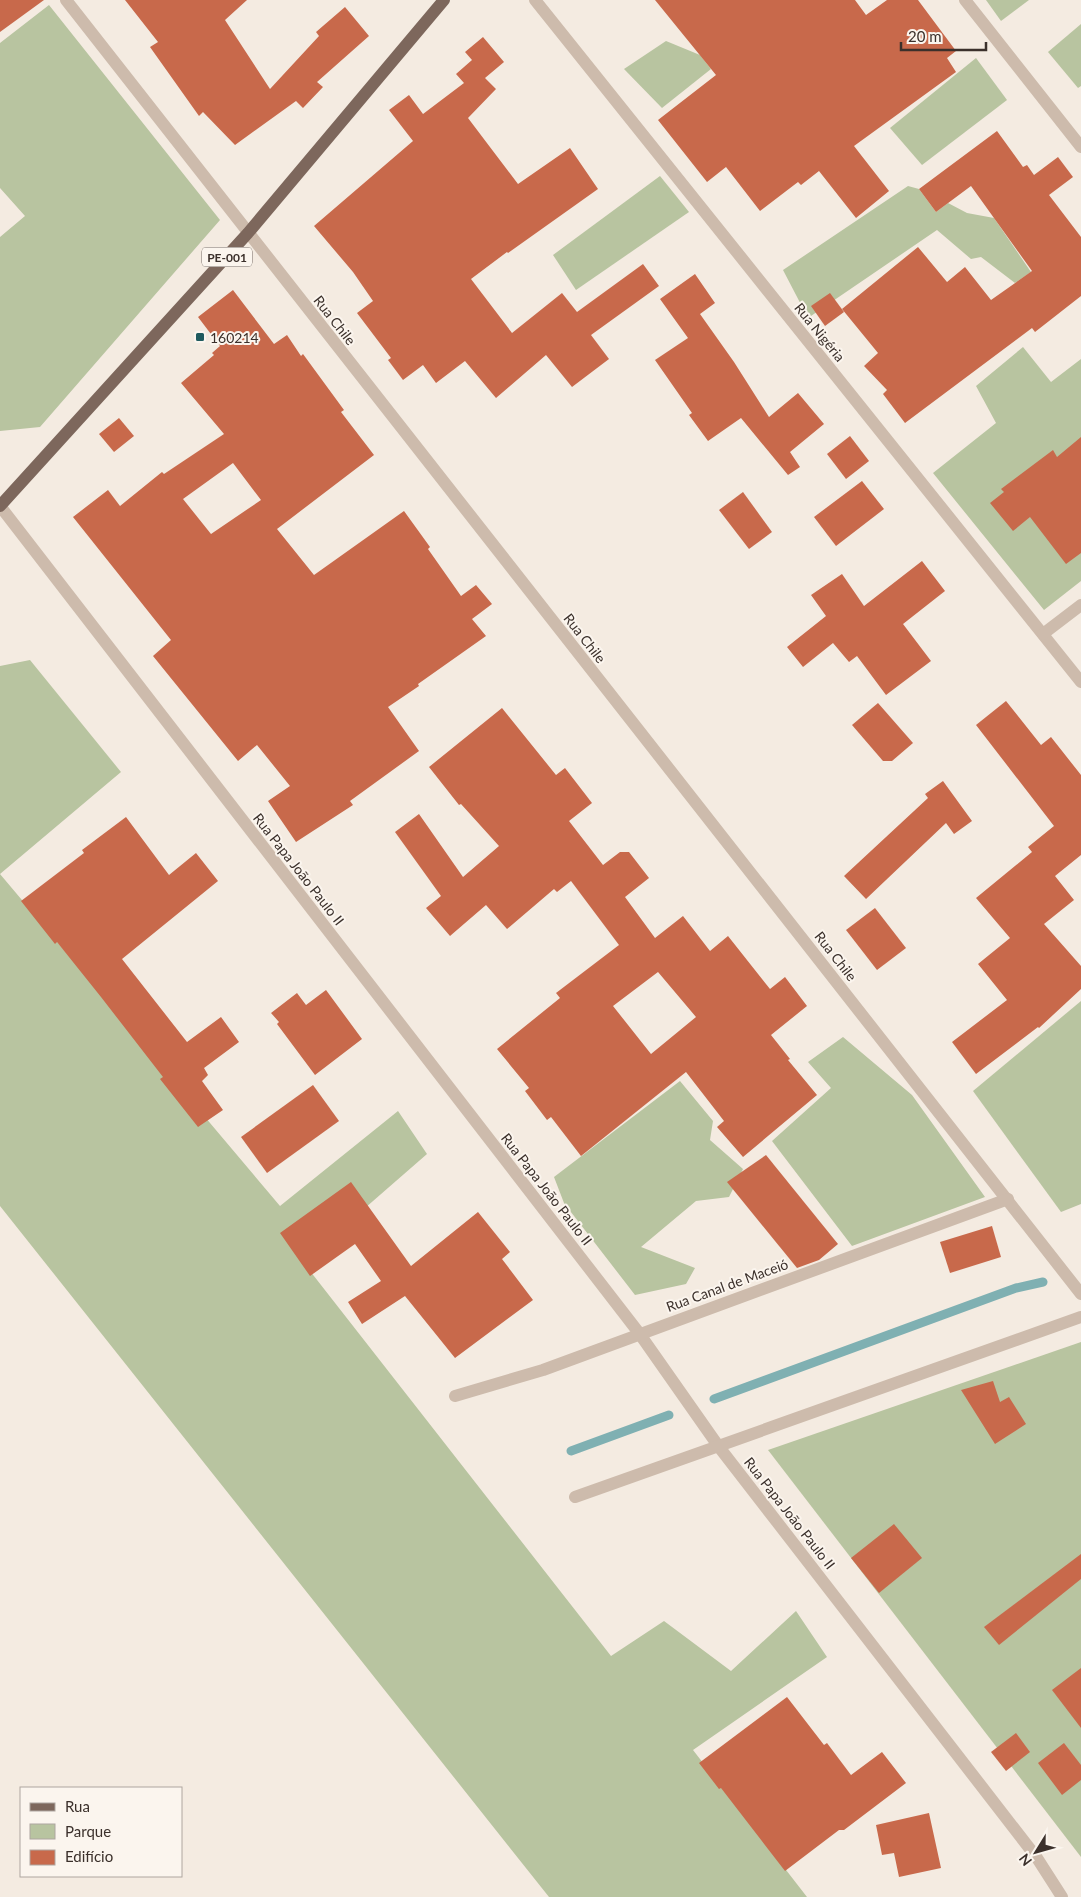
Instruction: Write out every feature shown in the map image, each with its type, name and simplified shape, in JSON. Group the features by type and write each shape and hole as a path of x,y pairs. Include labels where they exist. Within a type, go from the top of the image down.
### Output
{"main road":[{"name":"PE-001","path":"0,506 248,234 444,0"}],"street":[{"name":"Rua Chile","path":"66,0 1081,1294"},
{"name":"Rua Nigéria","path":"535,0 1081,682"},
{"path":"966,0 1081,147"},
{"name":"Rua Papa João Paulo II","path":"0,506 640,1333 719,1447 1037,1858 1062,1897"},
{"path":"1043,634 1081,604"},
{"name":"Rua Canal de Maceió","path":"455,1396 543,1370 1008,1199"},
{"path":"575,1497 1081,1317"}],"green space":[{"path":"986,0 1029,0 1001,21"},
{"path":"49,5 220,220 40,427 0,431 0,237 25,216 0,188 0,43"},
{"path":"1081,24 1081,86 1078,88 1048,52"},
{"path":"666,41 700,55 711,69 662,108 624,69"},
{"path":"976,58 1007,100 922,165 890,128"},
{"path":"660,176 689,212 576,290 553,255"},
{"path":"908,186 919,189 936,212 948,203 967,213 994,218 1031,272 1015,283 981,257 971,259 937,230 808,318 783,270"},
{"path":"1023,347 1051,382 1081,359 1081,581 1044,610 933,473 996,423 976,386"},
{"path":"30,660 121,772 0,874 0,666"},
{"path":"0,874 280,1206 398,1111 427,1154 303,1262 611,1656 664,1621 731,1671 796,1611 827,1657 693,1750 807,1897 549,1897 0,1206"},
{"path":"1081,1001 1081,1204 1061,1212 973,1091"},
{"path":"843,1037 912,1095 985,1197 852,1246 772,1141 831,1088 808,1062"},
{"path":"680,1081 713,1121 710,1140 743,1169 729,1197 696,1201 641,1247 695,1268 686,1284 635,1295 564,1203 554,1177"},
{"path":"1081,1342 1081,1857 768,1450"}],"building":[{"path":"0,0 44,0 0,32"},
{"path":"125,0 247,0 225,20 270,89 319,36 316,32 345,7 369,36 317,82 323,87 303,108 296,101 235,145 203,112 199,116 150,47 158,42"},
{"path":"655,0 855,0 866,15 887,0 918,0 956,51 947,58 956,72 854,146 889,191 856,218 819,171 801,185 798,182 760,211 726,167 707,182 658,120 716,75"},
{"path":"483,37 504,62 485,78 496,89 468,118 518,184 570,148 598,189 471,279 512,333 562,293 577,312 643,264 659,286 591,335 609,359 572,387 546,355 496,398 465,361 436,383 423,365 403,380 388,360 391,358 357,313 373,301 353,272 314,226 413,141 389,110 409,95 423,114 464,83 456,74 472,60 465,52"},
{"path":"997,131 1023,167 1027,165 1034,175 1058,157 1073,177 1049,195 1081,237 1081,296 1035,332 1032,328 905,423 883,394 887,390 864,366 878,353 842,309 918,247 947,282 965,267 991,300 1032,271 971,186 936,212 919,189"},
{"path":"695,274 715,303 700,314 734,362 769,417 798,393 824,424 790,452 800,467 788,475 741,418 708,441 689,415 692,413 655,360 688,338 660,299"},
{"path":"233,290 274,344 287,335 301,356 303,354 344,410 341,412 374,455 277,529 314,575 404,511 430,547 428,549 461,596 476,585 492,604 472,619 486,636 388,707 419,751 350,801 353,805 296,842 268,801 290,786 257,745 238,761 153,656 171,640 73,517 108,490 120,506 162,472 164,474 224,434 181,383 214,355 212,353 220,346 198,317","holes":["233,463 261,500 211,534 183,499"]},
{"path":"830,293 844,312 825,326 811,306"},
{"path":"119,418 134,436 114,452 99,434"},
{"path":"850,436 869,461 846,479 827,454"},
{"path":"1081,437 1081,553 1066,564 1030,517 1013,531 990,503 1004,492 1001,489 1053,450 1057,457"},
{"path":"862,481 884,509 836,546 814,517"},
{"path":"743,492 772,532 749,549 719,510"},
{"path":"922,561 945,591 903,624 931,661 886,695 857,656 849,662 833,643 803,667 787,647 826,616 811,595 842,574 864,606"},
{"path":"1006,701 1041,745 1051,737 1081,775 1081,855 1055,876 1074,900 1044,924 1081,966 1081,989 1039,1028 976,1074 952,1042 1007,1000 978,964 1010,938 976,898 1032,852 1028,847 1054,826 976,725"},
{"path":"878,703 913,743 892,761 883,761 852,725"},
{"path":"502,708 556,775 565,768 592,803 569,821 603,865 620,852 629,852 649,878 625,897 655,938 683,916 710,951 728,936 770,989 785,977 807,1006 771,1035 790,1059 788,1060 817,1095 743,1157 717,1127 724,1121 686,1072 581,1156 551,1117 547,1120 525,1091 529,1088 497,1049 560,998 556,993 619,945 571,881 557,892 554,889 507,929 486,905 450,936 426,908 441,896 395,832 419,814 463,877 499,846 461,804 459,805 429,767","holes":["658,972 696,1017 651,1054 613,1006"]},
{"path":"943,781 972,821 954,834 946,823 866,899 844,876 928,798 925,794"},
{"path":"126,817 169,875 196,853 218,881 122,959 187,1042 221,1017 239,1042 204,1068 208,1075 202,1081 223,1110 198,1127 160,1079 163,1077 101,997 21,901 84,853 82,850"},
{"path":"875,908 906,948 877,970 846,930"},
{"path":"326,990 362,1039 315,1075 271,1013 297,993 306,1005"},
{"path":"313,1085 339,1121 267,1173 241,1137"},
{"path":"766,1155 838,1244 819,1260 797,1268 727,1182"},
{"path":"351,1182 411,1266 478,1212 510,1252 502,1259 533,1300 455,1358 405,1296 362,1324 348,1302 381,1281 355,1244 310,1276 280,1233"},
{"path":"992,1226 1001,1257 950,1273 940,1242"},
{"path":"993,1381 1000,1402 1009,1397 1026,1424 995,1444 961,1390"},
{"path":"894,1524 922,1558 879,1593 851,1558"},
{"path":"1081,1554 1081,1579 999,1645 984,1627"},
{"path":"1081,1668 1081,1728 1052,1690"},
{"path":"787,1697 824,1745 827,1743 851,1775 882,1752 906,1783 844,1830 839,1830 785,1871 721,1788 719,1789 699,1763"},
{"path":"1016,1733 1030,1752 1006,1771 991,1752"},
{"path":"1064,1743 1081,1765 1081,1780 1062,1795 1038,1763"},
{"path":"929,1813 941,1868 899,1877 894,1853 882,1855 876,1825"}],"waterway":[{"path":"714,1399 1016,1288 1043,1282"},
{"path":"571,1451 669,1415"}],"place":[{"name":"160214","path":"200,337"}]}
